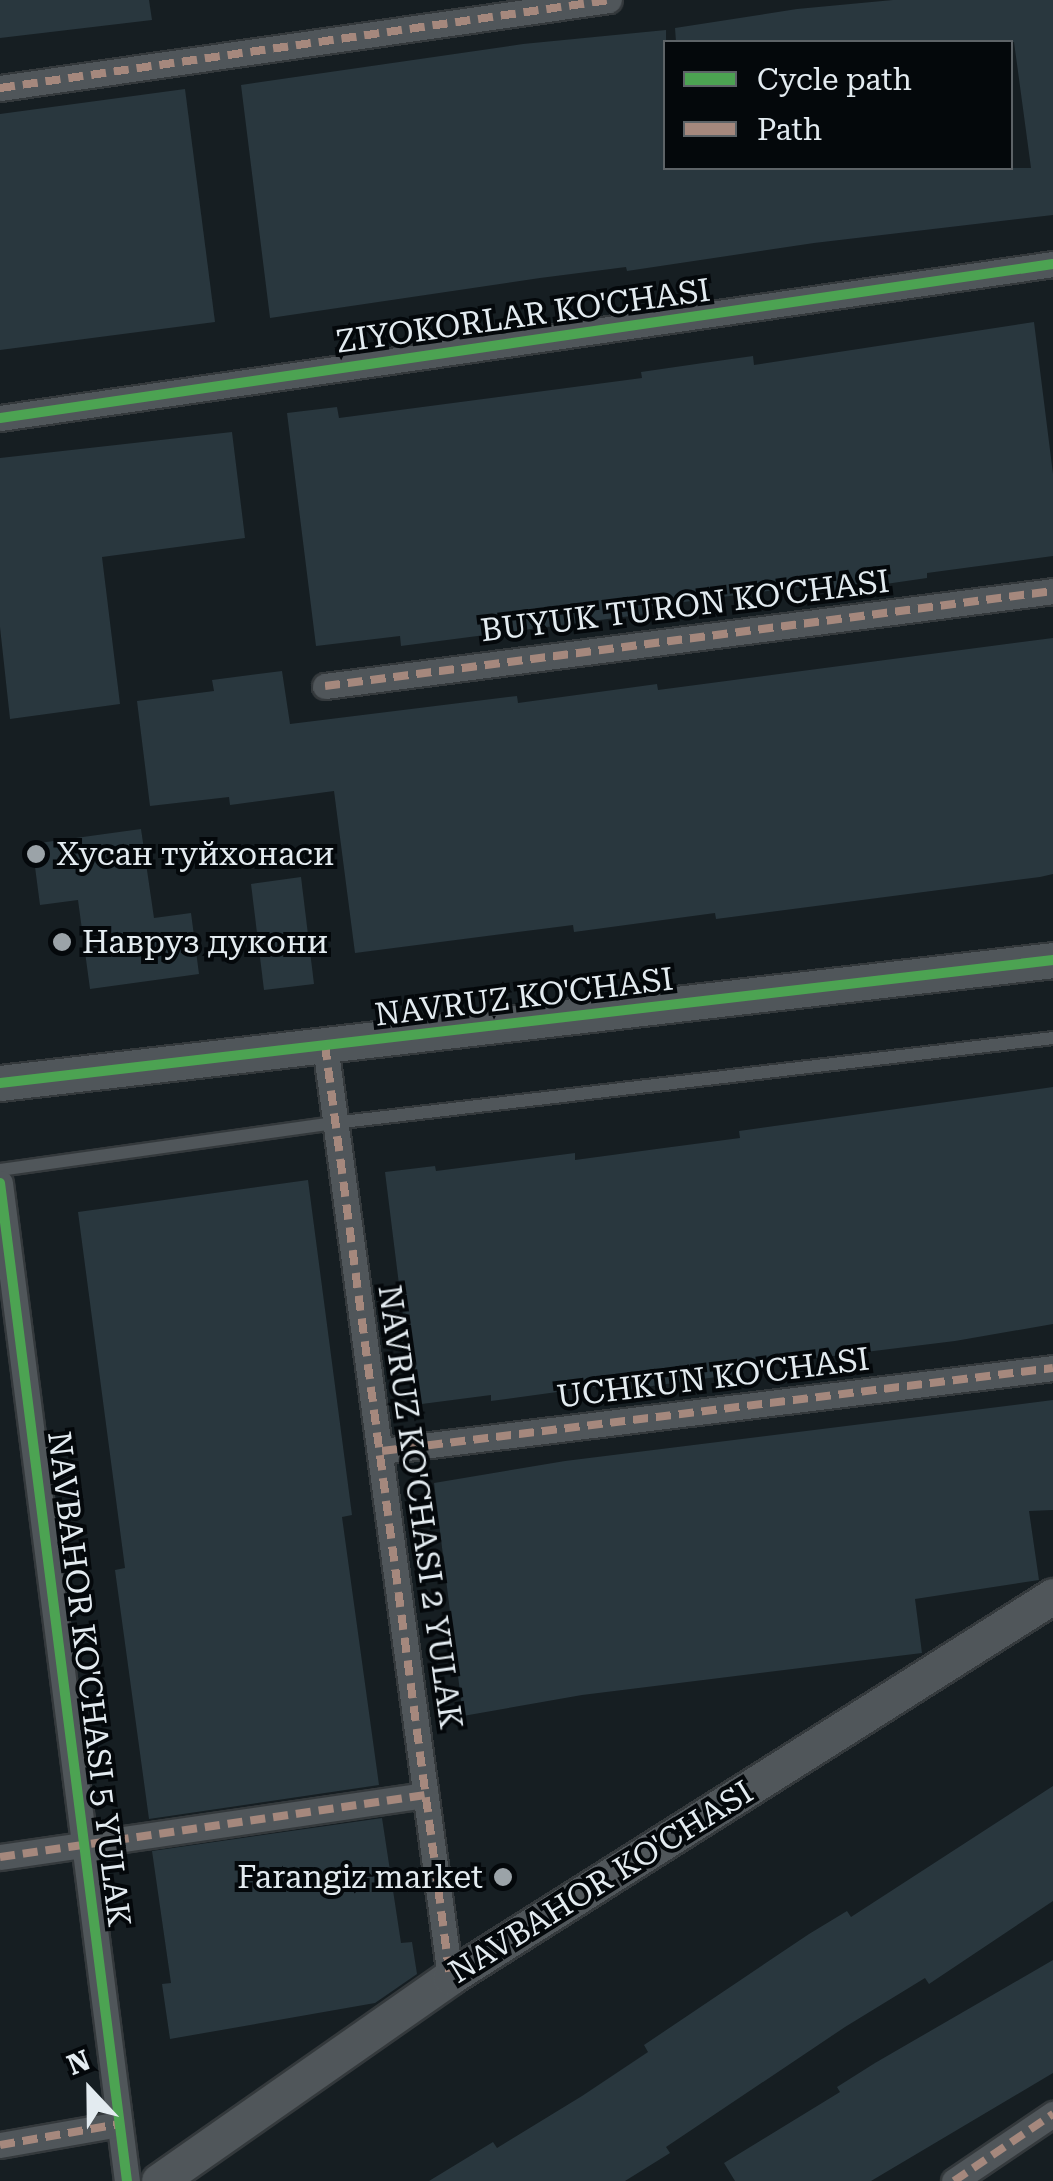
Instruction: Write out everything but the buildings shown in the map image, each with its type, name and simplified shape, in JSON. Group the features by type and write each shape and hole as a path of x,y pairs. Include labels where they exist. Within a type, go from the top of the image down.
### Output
{"main road":[{"name":"NAVRUZ KO'CHASI","path":"0,1083 1053,960"},
{"name":"NAVBAHOR KO'CHASI","path":"158,2181 450,1976 1053,1596"}],"street":[{"path":"0,88 609,0"},
{"name":"ZIYOKORLAR KO'CHASI","path":"0,418 1053,264"},
{"name":"BUYUK TURON KO'CHASI","path":"326,686 1053,591"},
{"name":"NAVRUZ KO'CHASI 2 YULAK","path":"324,1045 382,1451 450,1976"},
{"name":"NAVBAHOR KO'CHASI 5 YULAK","path":"0,1183 127,2181"},
{"name":"UCHKUN KO'CHASI","path":"382,1451 1053,1368"},
{"path":"0,1858 426,1795"},
{"path":"954,2181 1053,2114"},
{"path":"0,2145 119,2124"}],"lane":[{"path":"0,1170 334,1123 1053,1038"}],"marked path":[{"path":"0,88 609,0"},
{"path":"325,686 1053,591"},
{"path":"325,1045 450,1977"},
{"path":"382,1451 1053,1368"},
{"path":"0,1857 426,1795"},
{"path":"954,2181 1053,2114"},
{"path":"0,2145 119,2124"}],"cycle path":[{"path":"0,418 1053,264"},
{"path":"0,1083 1053,960"},
{"path":"0,1183 127,2181"}],"place":[{"name":"Хусан туйхонаси","path":"36,854"},
{"name":"Навруз дукони","path":"62,942"},
{"name":"Farangiz market","path":"503,1877"}]}
